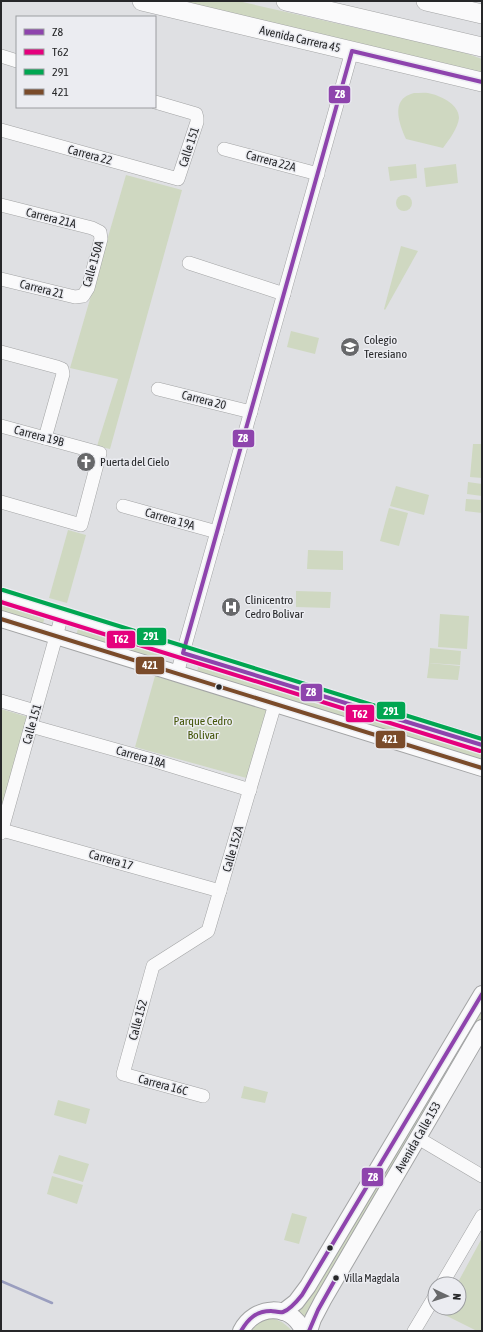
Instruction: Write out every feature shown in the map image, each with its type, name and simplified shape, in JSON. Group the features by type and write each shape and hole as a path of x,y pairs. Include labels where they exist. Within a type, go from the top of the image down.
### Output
{"highway":[{"name":"Avenida Carrera 45","path":"142,1 482,82"},
{"path":"286,1 478,47"},
{"path":"426,1 482,14"}],"main road":[{"path":"1,596 482,745"},
{"path":"1,619 482,768"},
{"name":"Avenida Calle 153","path":"283,1312 296,1302 308,1286 482,994"},
{"name":"Avenida Calle 153","path":"309,1331 320,1305 482,1028"},
{"path":"241,1331 246,1322 252,1317 260,1312 273,1310 283,1312 291,1316 298,1322 303,1331"}],"street":[{"path":"178,674 352,51"},
{"path":"1,56 16,61"},
{"name":"Calle 151","path":"156,102 196,114 197,122 178,179"},
{"name":"Carrera 22","path":"1,130 178,179"},
{"name":"Carrera 22A","path":"224,148 318,174"},
{"name":"Carrera 21A","path":"1,205 92,228 100,232"},
{"name":"Calle 150A","path":"83,296 88,288 101,239 100,232"},
{"path":"189,263 284,294"},
{"name":"Carrera 21","path":"1,279 75,297 83,296"},
{"path":"1,352 62,369 63,374 45,438"},
{"name":"Carrera 20","path":"158,389 251,412"},
{"name":"Carrera 19B","path":"1,426 100,453 81,525 1,502"},
{"name":"Carrera 19A","path":"123,506 217,532"},
{"name":"Calle 151","path":"2,832 62,616"},
{"path":"1,702 35,711"},
{"name":"Calle 152A","path":"153,966 208,931 275,704"},
{"name":"Carrera 18A","path":"31,726 152,760 250,790"},
{"name":"Carrera 17","path":"2,832 220,891"},
{"name":"Calle 152","path":"123,1074 153,966"},
{"name":"Carrera 16C","path":"123,1074 203,1096"},
{"path":"418,1138 482,1176"},
{"path":"447,1276 482,1216"},
{"path":"414,1331 427,1309"}],"green space":[{"path":"163,1 238,1 379,33 443,45 482,59 482,77"},
{"path":"414,93 428,93 436,95 450,102 456,109 459,118 457,126 443,148 406,139 398,111 401,101 408,95"},
{"path":"416,164 417,178 390,181 388,167"},
{"path":"456,164 458,183 426,187 424,168"},
{"path":"126,175 182,190 110,449 97,446 118,379 70,368"},
{"path":"404,195 410,197 412,203 410,209 404,211 398,209 396,203 398,197"},
{"path":"401,246 418,251 385,310 384,309"},
{"path":"291,331 319,338 315,354 287,347"},
{"path":"473,444 482,444 482,478 470,477"},
{"path":"468,482 482,484 482,496 467,494"},
{"path":"396,486 429,495 424,515 390,506"},
{"path":"466,499 482,500 482,513 465,511"},
{"path":"389,508 408,513 399,546 380,541"},
{"path":"68,530 86,535 67,603 49,598"},
{"path":"308,550 343,551 343,570 307,569"},
{"path":"296,591 331,592 330,608 296,607"},
{"path":"1,599 46,613 42,627 1,614"},
{"path":"440,614 469,616 467,649 438,647"},
{"path":"78,629 162,652 160,662 75,638"},
{"path":"430,648 461,651 460,665 429,663"},
{"path":"199,663 482,749 482,763 196,676"},
{"path":"429,663 460,666 458,680 427,678"},
{"name":"Parque Cedro Bolívar","path":"155,676 270,709 250,779 135,747"},
{"path":"1,709 28,717 1,815"},
{"path":"482,1002 482,1021 304,1326 294,1313"},
{"path":"244,1086 268,1092 265,1103 241,1098"},
{"path":"58,1100 90,1109 86,1124 54,1115"},
{"path":"59,1155 89,1164 83,1182 53,1173"},
{"path":"52,1176 83,1185 77,1204 47,1194"},
{"path":"292,1213 307,1217 299,1244 284,1240"},
{"path":"482,1238 482,1331 477,1331 447,1316 467,1316 467,1276 461,1276"},
{"path":"270,1318 282,1322 292,1331 247,1331 261,1320"}],"waterway":[{"path":"1,1281 52,1303"}],"transit line":[{"name":"Z8","path":"482,82 352,51 183,653 482,745"},
{"name":"291","path":"3,590 482,739"},
{"name":"T62","path":"1,602 480,751"},
{"name":"421","path":"1,619 482,768"},
{"name":"Z8","path":"241,1331 253,1316 266,1311 283,1312 291,1307 302,1295 482,994"},
{"name":"Z8","path":"309,1331 318,1310 336,1278"}],"place":[{"name":"Colegio Teresiano","path":"350,347"},
{"name":"Puerta del Cielo","path":"86,462"},
{"name":"Clinicentro Cedro Bolivar","path":"231,607"},
{"name":"Villa Magdala","path":"336,1278"}]}
